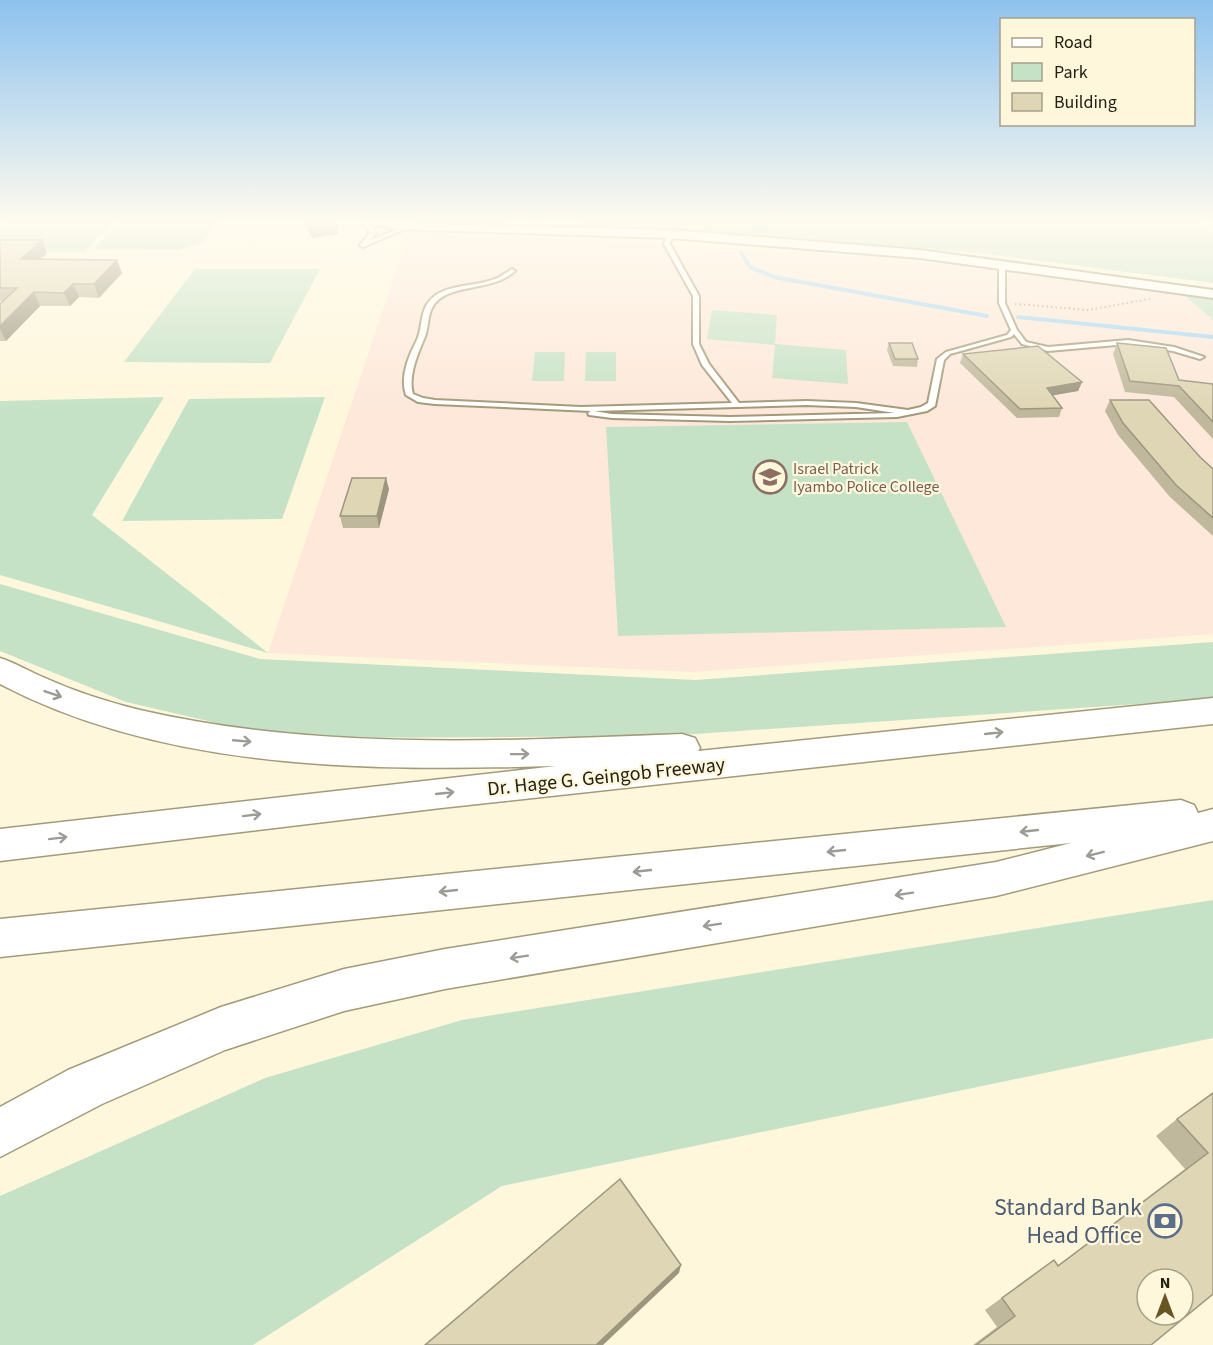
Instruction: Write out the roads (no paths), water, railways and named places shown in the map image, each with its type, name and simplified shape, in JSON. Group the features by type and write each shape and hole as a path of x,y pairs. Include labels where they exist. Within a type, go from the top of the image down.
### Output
{"highway":[{"path":"0,670 26,685 129,721 217,739 357,752 516,755 952,738"},
{"name":"Dr. Hage G. Geingob Freeway","path":"0,845 441,793 1213,711"},
{"path":"0,938 1213,812"},
{"path":"0,1133 85,1087 221,1029 345,990 445,969 996,879 1213,825"}],"street":[{"path":"1159,285 1213,292"}],"lane":[{"path":"485,285 446,292 430,303 424,329 415,347 407,389 410,395 435,402 581,409 736,403 816,403 906,412"},
{"path":"690,285 696,296 696,344 706,364 736,403"},
{"path":"1002,285 1002,303 1014,330 1024,343 1048,350 1128,342 1153,344 1200,357"},
{"path":"581,409 612,416 730,419 897,415 924,409 932,404 941,359 948,353 1009,336 1014,330"}],"waterway":[{"path":"816,285 987,316"},
{"path":"1018,317 1213,337"}],"place":[{"name":"Israel Patrick Iyambo Police College","path":"770,477"},
{"name":"Standard Bank Head Office","path":"1165,1221"}]}
